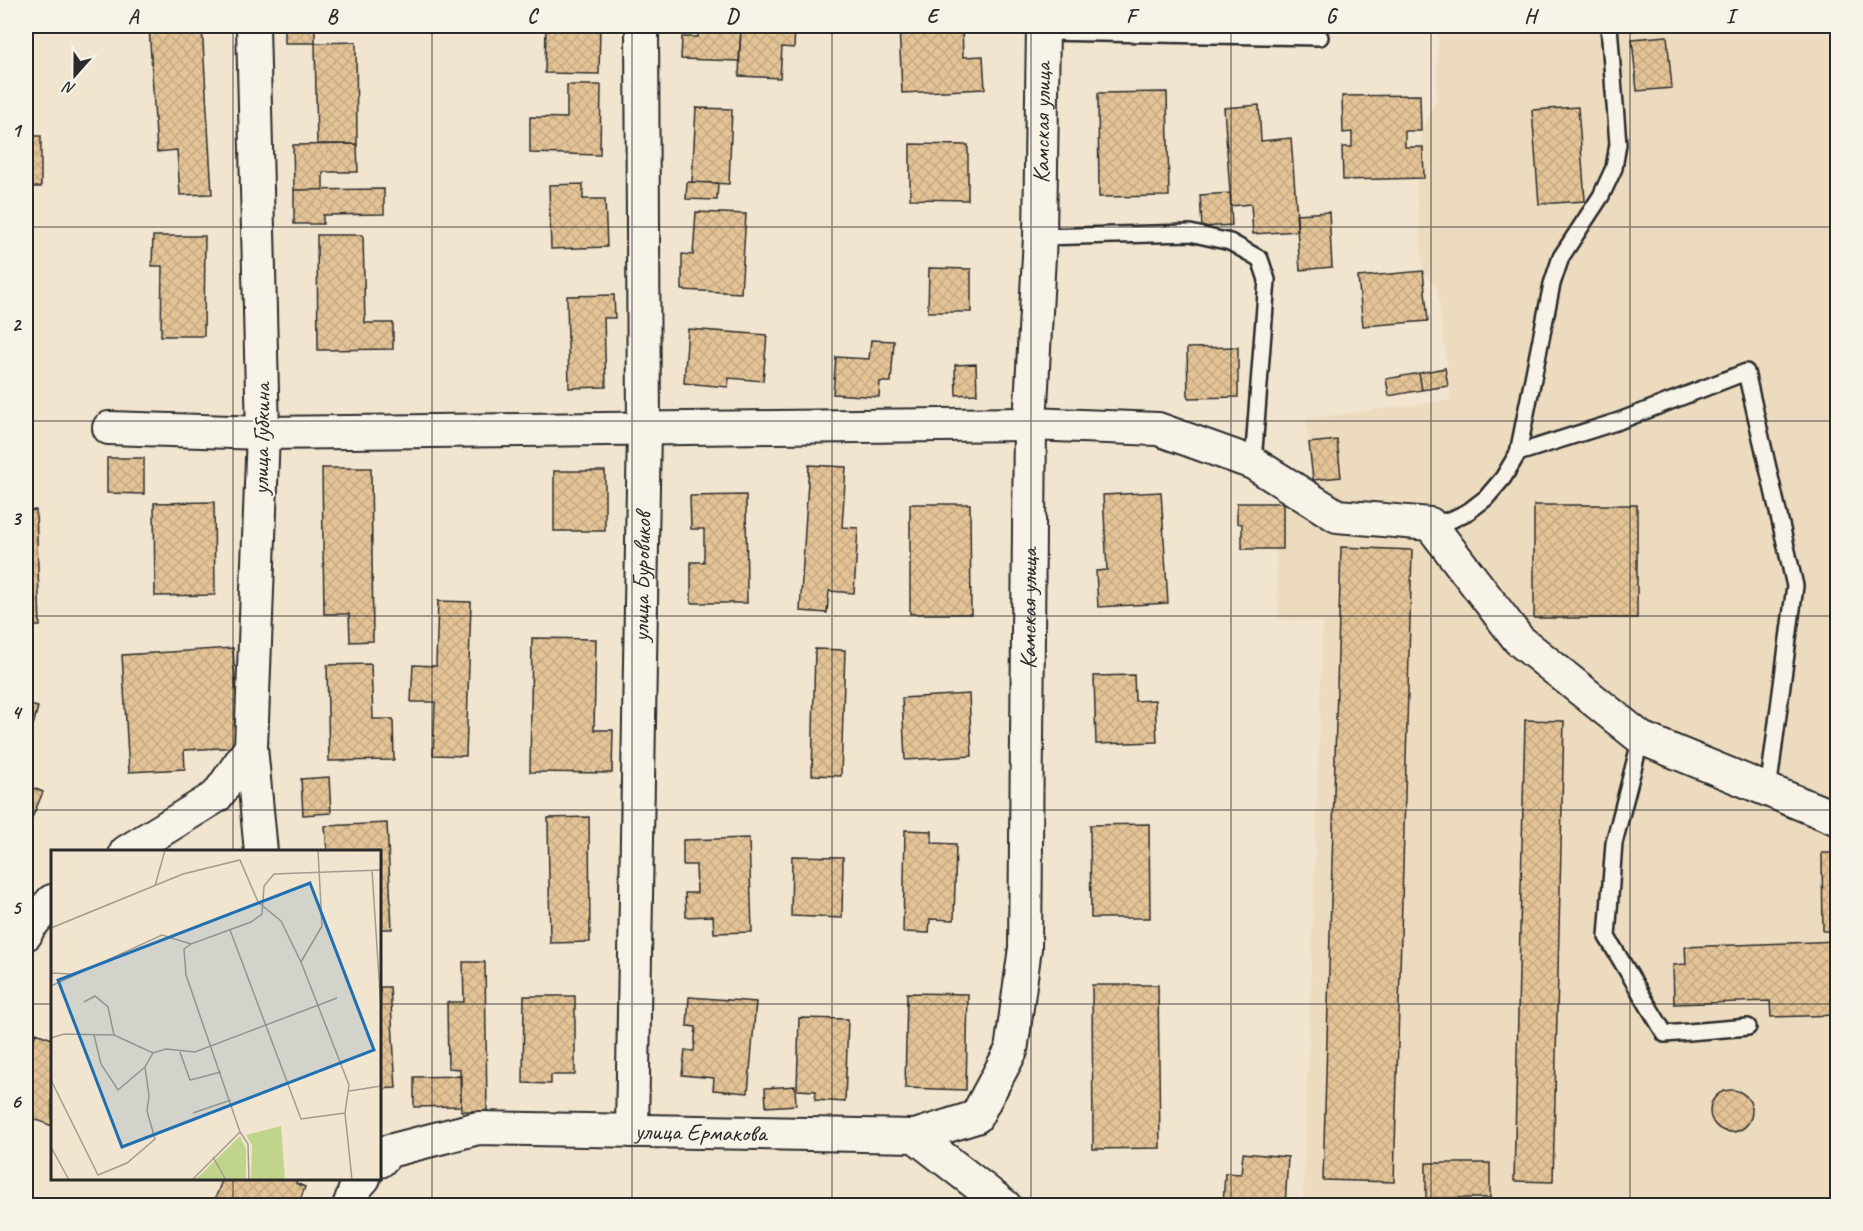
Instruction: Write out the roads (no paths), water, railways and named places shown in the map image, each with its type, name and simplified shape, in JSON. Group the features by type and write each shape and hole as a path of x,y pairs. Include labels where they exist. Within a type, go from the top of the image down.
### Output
{"street":[{"name":"улица Губкина","path":"253,26 263,433 251,747 261,850"},
{"name":"улица Буровиков","path":"632,1131 644,428 642,26"},
{"name":"Камская улица","path":"915,1136 976,1117 1011,1051 1025,948 1030,424 1040,237 1043,29"},
{"path":"109,428 263,433 1030,424 1158,429 1253,463 1337,516 1430,524 1519,640 1641,738 1838,819"},
{"path":"129,850 217,796 251,747"},
{"path":"26,934 28,928 51,902"},
{"name":"улица Ермакова","path":"381,1160 389,1151 478,1128 915,1136"},
{"path":"915,1136 1005,1206"}],"lane":[{"path":"1430,524 1451,519 1469,511 1486,498 1503,478 1518,453 1552,284 1561,257 1601,196 1614,168 1618,144 1609,26"},
{"path":"1043,29 1320,38"},
{"path":"1040,237 1190,233 1230,242 1260,259 1267,280 1253,463"},
{"path":"1518,453 1619,421 1746,372 1795,586 1768,791"},
{"path":"1641,738 1614,843 1607,937 1665,1034 1748,1027"}]}
